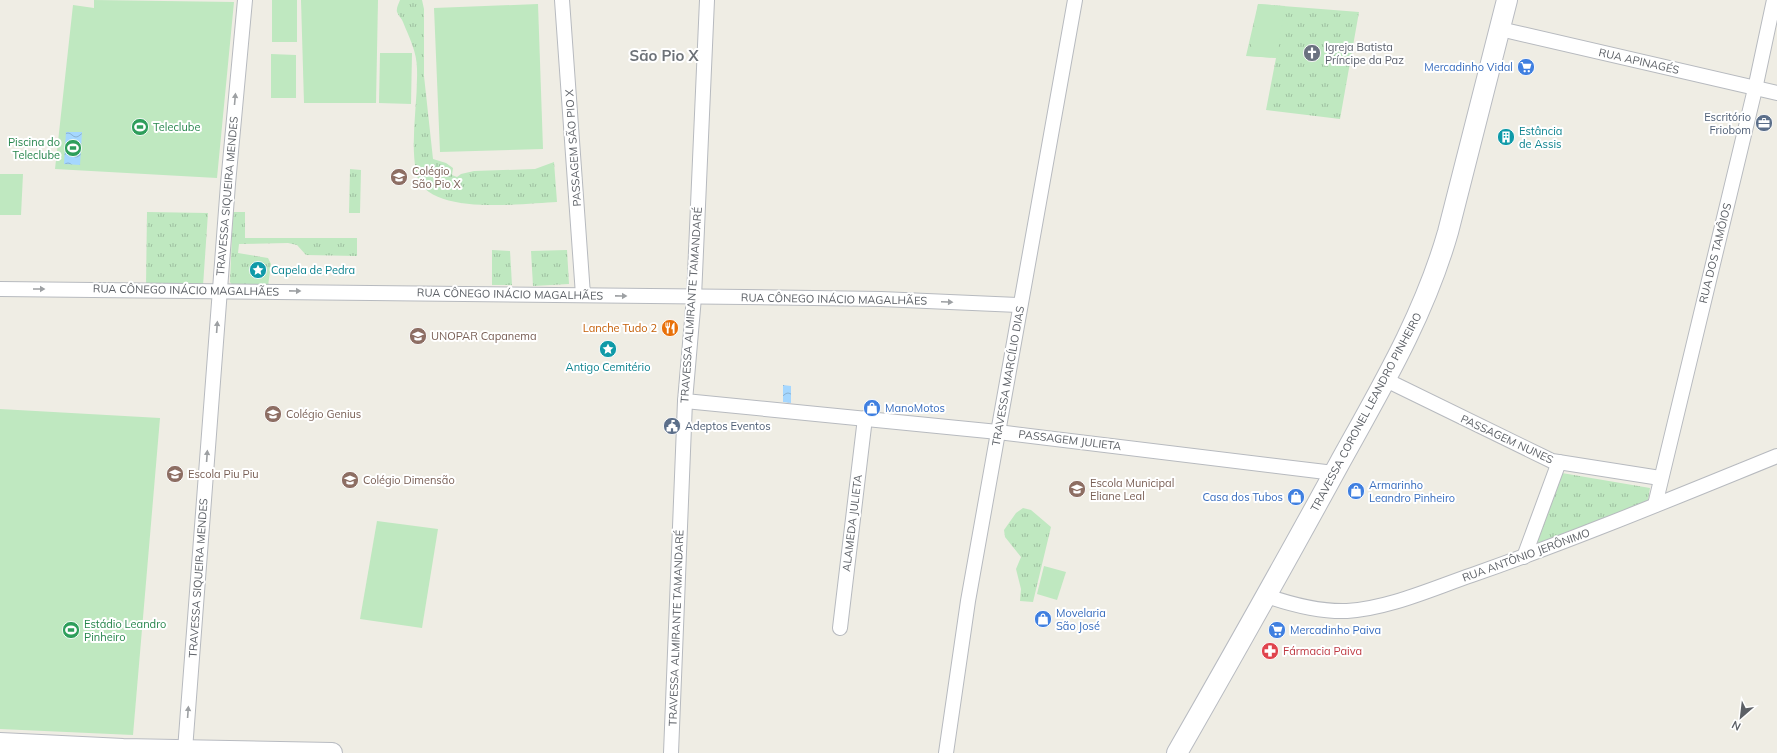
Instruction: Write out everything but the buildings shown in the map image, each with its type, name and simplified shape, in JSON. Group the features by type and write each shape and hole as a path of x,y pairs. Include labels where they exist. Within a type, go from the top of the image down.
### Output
{"street":[{"name":"TRAVESSA SIQUEIRA MENDES","path":"185,750 220,290 245,0"},
{"name":"PASSAGEM SÃO PIO X","path":"562,0 583,295"},
{"name":"TRAVESSA ALMIRANTE TAMANDARÉ","path":"671,753 685,401 694,297 706,0"},
{"name":"TRAVESSA MARCÍLIO DIAS","path":"946,753 966,609 1074,0"},
{"name":"TRAVESSA CORONEL LEANDRO PINHEIRO","path":"1176,753 1267,596 1386,380 1419,314 1439,263 1507,0"},
{"name":"RUA DOS TAMÔIOS","path":"1654,505 1755,88 1774,0"},
{"name":"RUA APINAGÉS","path":"1500,29 1777,93"},
{"name":"RUA CÔNEGO INÁCIO MAGALHÃES","path":"0,289 220,290 881,299 1020,305"},
{"name":"PASSAGEM NUNES","path":"1386,380 1535,453 1559,462 1660,478"},
{"name":"PASSAGEM JULIETA","path":"685,401 998,432 1334,473"},
{"name":"ALAMEDA JULIETA","path":"840,628 865,418"},
{"name":"RUA ANTÔNIO JERÔNIMO","path":"1267,596 1316,610 1346,611 1370,608 1400,600 1524,558 1777,456"},
{"path":"1524,558 1559,462"},
{"path":"0,743 153,751 185,750 332,753"}],"green space":[{"name":"Teleclube","path":"94,0 234,2 217,178 55,169 73,5 94,8"},
{"path":"272,0 297,0 297,42 272,42"},
{"path":"301,0 378,0 376,103 304,103"},
{"path":"400,0 422,0 424,9 424,76 433,159 446,163 453,168 452,175 457,177 461,174 474,171 535,169 554,162 557,202 477,205 455,202 436,196 423,187 416,172 414,159 417,63 410,39 397,12 397,7"},
{"path":"538,4 543,149 440,152 434,8"},
{"path":"1258,4 1359,12 1340,119 1266,110 1276,58 1246,56"},
{"path":"1258,4 1285,6 1277,58 1250,56"},
{"path":"380,53 412,53 411,104 379,103"},
{"path":"271,54 296,55 296,98 271,98"},
{"path":"350,169 361,170 360,213 349,213"},
{"path":"0,174 23,174 21,215 0,215"},
{"path":"147,212 208,213 203,286 146,286"},
{"path":"233,212 245,212 245,238 357,238 357,256 306,255 297,245 288,243 239,244 238,253 268,258 271,264 268,286 233,286 230,282"},
{"path":"492,250 510,251 512,285 492,285"},
{"path":"567,250 569,284 533,286 531,251"},
{"name":"Estádio Leandro Pinheiro","path":"0,409 160,418 133,735 0,729"},
{"path":"1556,472 1650,488 1647,507 1530,549"},
{"path":"1023,508 1031,510 1051,527 1033,602 1020,601 1021,589 1016,569 1021,557 1005,537 1004,530 1016,513"},
{"path":"377,521 438,529 422,628 360,619"},
{"path":"1044,566 1066,572 1057,600 1037,594"}],"water":[{"name":"Piscina do Teleclube","path":"66,132 82,132 80,165 64,164"},
{"path":"783,385 791,386 791,403 783,402"}],"place":[{"name":"Igreja Batista Príncipe da Paz","path":"1312,53"},
{"name":"Mercadinho Vidal","path":"1526,67"},
{"name":"Escritório Friobom","path":"1764,123"},
{"name":"Teleclube","path":"140,127"},
{"name":"Estância de Assis","path":"1506,137"},
{"name":"Piscina do Teleclube","path":"73,148"},
{"name":"Colégio São Pio X","path":"399,177"},
{"name":"Capela de Pedra","path":"258,270"},
{"name":"Lanche Tudo 2","path":"670,328"},
{"name":"UNOPAR Capanema","path":"418,336"},
{"name":"Antigo Cemitério","path":"608,349"},
{"name":"ManoMotos","path":"872,408"},
{"name":"Colégio Genius","path":"273,414"},
{"name":"Adeptos Eventos","path":"672,426"},
{"name":"Escola Piu Piu","path":"175,474"},
{"name":"Colégio Dimensão","path":"350,480"},
{"name":"Escola Municipal Eliane Leal","path":"1077,489"},
{"name":"Armarinho Leandro Pinheiro","path":"1356,491"},
{"name":"Casa dos Tubos","path":"1296,497"},
{"name":"Movelaria São José","path":"1043,619"},
{"name":"Estádio Leandro Pinheiro","path":"71,630"},
{"name":"Mercadinho Paiva","path":"1277,630"},
{"name":"Fármacia Paiva","path":"1270,651"}],"district":[{"name":"São Pio X","path":"664,56"}]}
